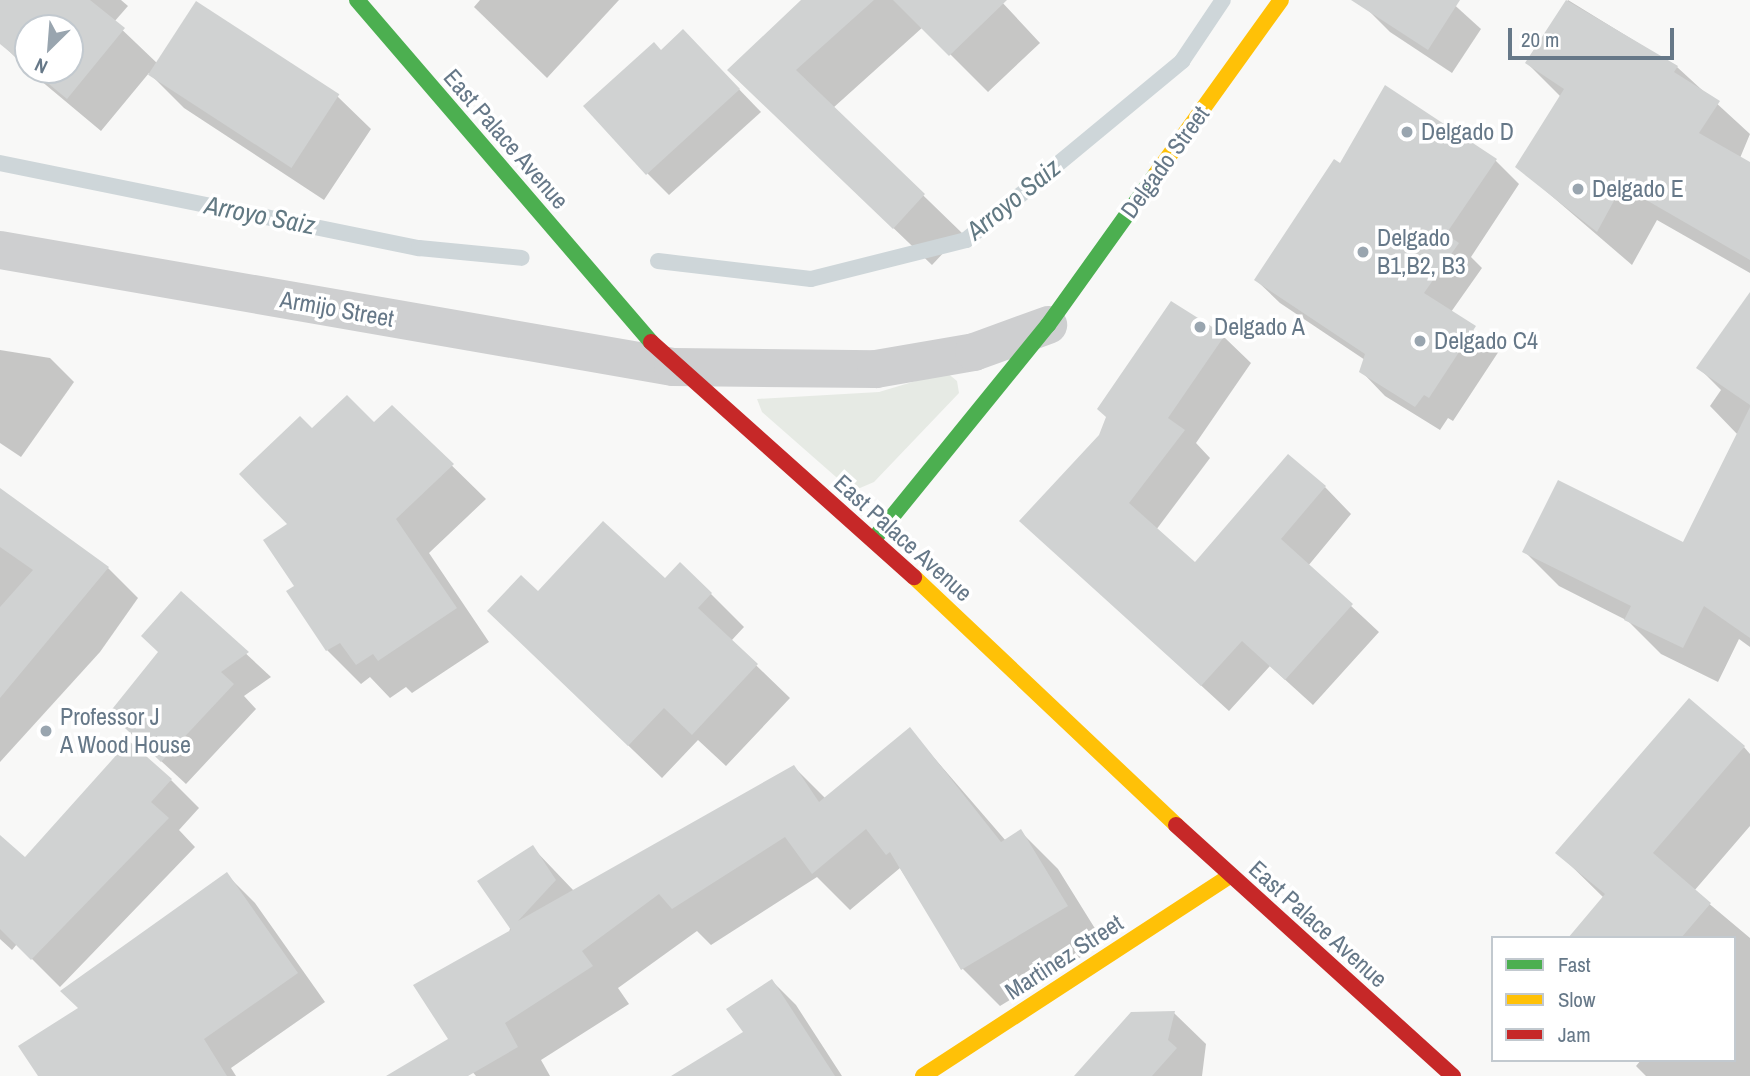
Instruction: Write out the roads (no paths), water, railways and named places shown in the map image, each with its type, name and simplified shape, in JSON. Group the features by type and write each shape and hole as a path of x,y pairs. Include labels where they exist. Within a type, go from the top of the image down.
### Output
{"street":[{"name":"East Palace Avenue","path":"357,0 673,367 874,539 1230,876 1453,1076"},
{"name":"Delgado Street","path":"874,539 1048,325 1280,0"},
{"name":"Armijo Street","path":"0,250 673,367"},
{"path":"673,367 876,369 974,352 1048,325"},
{"name":"Martinez Street","path":"923,1076 1230,876"}],"waterway":[{"name":"Arroyo Saiz","path":"658,261 811,279 966,240 1182,61 1223,0"},
{"name":"Arroyo Saiz","path":"0,163 419,248 522,258"}],"place":[{"name":"Delgado D","path":"1407,132"},
{"name":"Delgado E","path":"1578,189"},
{"name":"Delgado B1,B2, B3","path":"1363,252"},
{"name":"Delgado A","path":"1200,327"},
{"name":"Delgado C4","path":"1420,341"},
{"name":"Professor J A Wood House","path":"46,731"}]}
